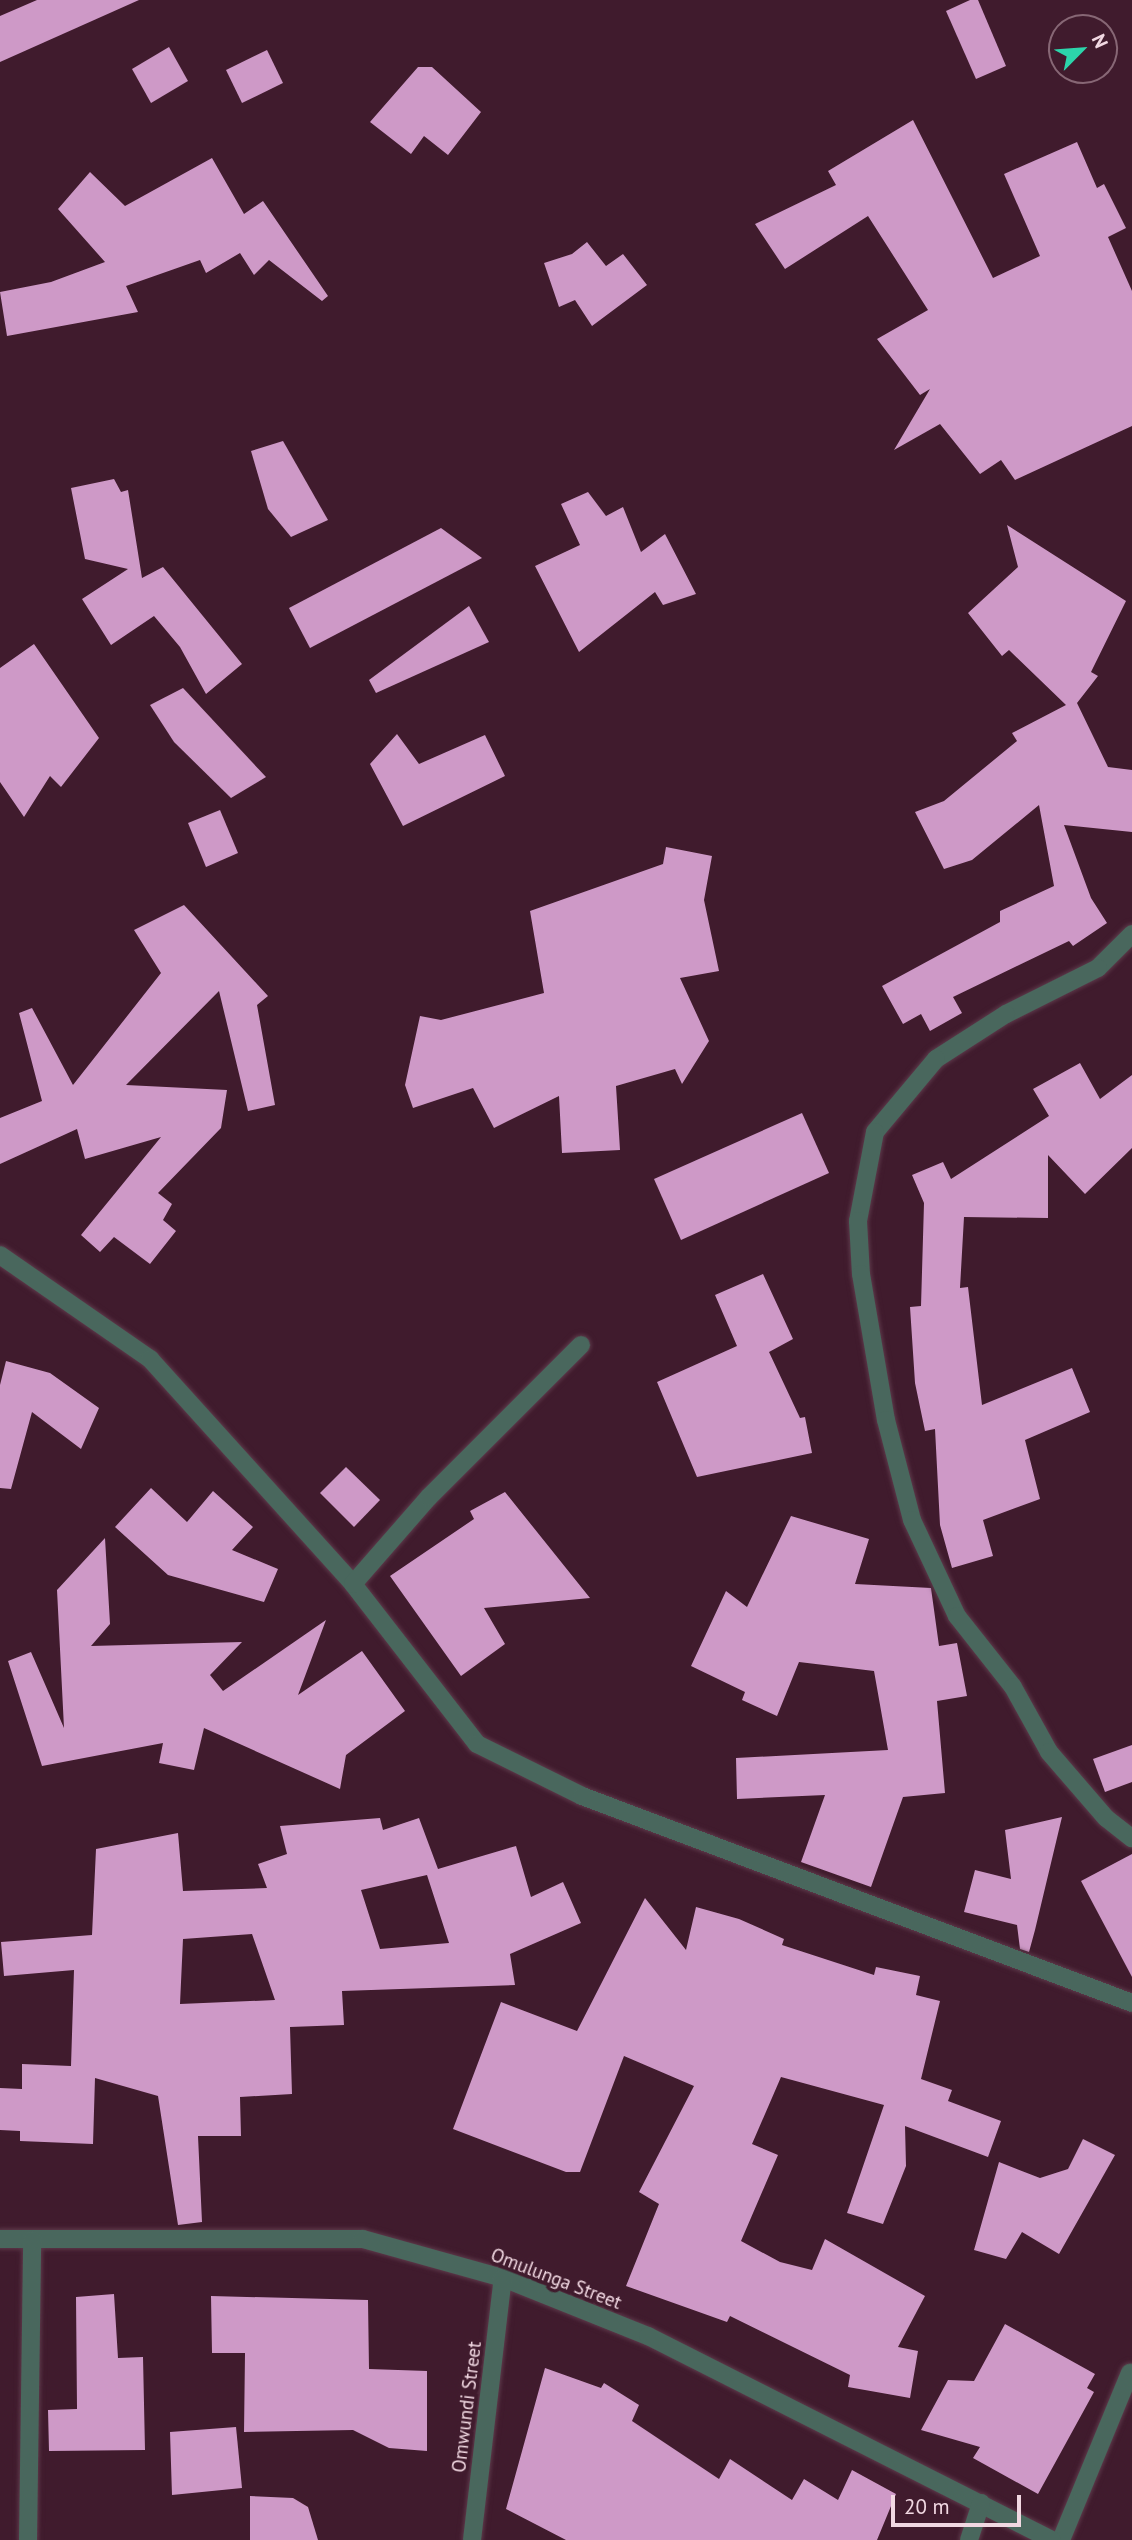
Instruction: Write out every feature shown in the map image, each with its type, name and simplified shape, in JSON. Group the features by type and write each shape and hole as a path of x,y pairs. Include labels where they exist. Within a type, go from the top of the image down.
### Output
{"street":[{"path":"1132,934 1098,968 1006,1014 936,1059 875,1132 858,1221 884,1408 912,1520 957,1616 1013,1687 1049,1752 1106,1818 1132,1838"},
{"path":"0,1255 150,1359 353,1584 477,1744 582,1796 1132,2003"},
{"path":"353,1584 429,1497 581,1345"},
{"name":"Omulunga Street","path":"0,2239 363,2239 503,2278 649,2336 1051,2540"},
{"path":"28,2540 32,2240"},
{"name":"Omwundi Street","path":"472,2540 503,2278"},
{"path":"1061,2540 1130,2372"},
{"path":"969,2540 981,2503"}],"building":[{"path":"37,0 139,0 0,62 0,16"},
{"path":"970,0 978,0 1006,66 976,79 946,11"},
{"path":"169,47 188,81 151,103 132,69"},
{"path":"267,50 283,83 242,103 226,70"},
{"path":"418,67 432,67 481,112 448,155 424,136 411,154 370,122"},
{"path":"913,120 993,278 1040,256 1004,174 1077,142 1097,188 1104,184 1126,228 1108,237 1132,291 1132,426 1015,480 1001,460 980,474 940,424 894,450 930,389 920,395 877,339 928,310 868,216 785,269 755,224 836,185 828,171"},
{"path":"212,158 244,214 263,201 328,296 322,301 269,260 254,275 240,253 206,273 200,260 126,286 138,312 7,336 0,292 51,282 105,262 58,209 90,172 125,206"},
{"path":"587,242 606,266 623,254 647,285 592,326 575,300 559,307 544,263 572,254"},
{"path":"283,441 328,520 291,537 268,509 251,451"},
{"path":"114,479 121,492 128,490 142,578 163,567 242,664 206,694 180,647 154,616 111,645 82,599 128,569 85,559 71,488"},
{"path":"588,492 606,516 623,507 641,552 665,534 696,594 663,605 655,592 579,652 535,566 580,545 561,504"},
{"path":"1007,525 1126,601 1091,672 1098,676 1077,703 1108,767 1132,770 1132,832 1064,825 1091,898 1107,923 1073,946 1069,941 953,997 962,1013 930,1031 921,1014 903,1024 882,986 1000,922 1000,911 1054,886 1039,805 972,860 944,869 915,812 944,801 1017,741 1012,733 1066,705 1009,650 1002,656 968,613 1018,567"},
{"path":"441,528 482,558 310,648 289,608"},
{"path":"469,606 489,642 376,693 369,680"},
{"path":"34,644 99,738 61,787 50,776 24,817 0,782 0,668"},
{"path":"183,688 266,777 231,798 174,742 150,705"},
{"path":"397,734 419,764 485,735 505,776 403,826 370,764"},
{"path":"220,810 238,853 206,867 188,823"},
{"path":"666,847 712,856 704,900 719,971 680,978 709,1041 682,1084 675,1069 616,1086 620,1150 562,1153 559,1096 494,1128 473,1088 413,1108 405,1085 420,1016 441,1020 544,993 530,911 663,864"},
{"path":"184,905 268,996 257,1005 275,1105 248,1111 219,991 126,1085 227,1090 221,1128 158,1193 172,1204 163,1220 176,1231 150,1264 114,1237 100,1252 81,1235 161,1137 85,1159 77,1129 0,1164 0,1118 42,1101 19,1013 32,1008 73,1085 161,973 134,930"},
{"path":"1080,1063 1100,1099 1132,1075 1132,1148 1085,1194 1048,1155 1048,1218 964,1217 960,1288 968,1287 982,1405 1072,1368 1090,1412 1025,1440 1040,1499 983,1520 993,1556 952,1568 940,1525 935,1429 925,1431 915,1383 910,1307 921,1306 924,1203 912,1175 943,1162 951,1179 1049,1116 1033,1089"},
{"path":"802,1113 829,1173 681,1240 654,1179"},
{"path":"763,1274 793,1339 769,1352 800,1418 805,1417 812,1453 697,1477 657,1382 737,1346 715,1295"},
{"path":"6,1361 50,1373 99,1408 81,1449 32,1412 11,1489 0,1488 0,1385"},
{"path":"346,1467 380,1500 354,1527 320,1493"},
{"path":"151,1488 187,1522 213,1491 253,1527 232,1550 278,1569 264,1602 168,1575 115,1527"},
{"path":"505,1492 590,1598 484,1608 505,1644 461,1676 390,1576 474,1519 470,1511"},
{"path":"791,1516 869,1539 855,1584 931,1588 939,1646 957,1643 967,1696 937,1701 945,1793 903,1797 871,1887 801,1862 825,1795 737,1799 736,1758 888,1750 874,1671 799,1662 777,1716 742,1700 745,1692 691,1666 726,1591 747,1607"},
{"path":"105,1538 110,1624 91,1646 242,1642 210,1675 223,1691 326,1620 298,1695 362,1651 405,1711 346,1755 340,1789 204,1728 194,1770 159,1763 163,1743 42,1766 8,1661 31,1652 64,1728 57,1590"},
{"path":"1132,1745 1132,1782 1105,1792 1093,1759"},
{"path":"1062,1817 1029,1952 1020,1949 1017,1925 964,1912 975,1870 1011,1879 1005,1830"},
{"path":"380,1818 383,1830 419,1818 438,1869 516,1846 531,1897 563,1882 581,1923 510,1954 515,1985 342,1991 344,2025 290,2027 292,2094 240,2097 241,2136 198,2136 202,2222 178,2225 158,2096 95,2078 93,2144 20,2141 20,2131 0,2130 0,2088 22,2089 22,2064 71,2066 74,1970 4,1976 1,1942 92,1935 96,1849 178,1833 183,1891 267,1888 258,1864 287,1854 280,1826","holes":["427,1875 449,1943 380,1949 361,1890","252,1934 275,2000 180,2004 183,1939"]},
{"path":"1132,1854 1132,1977 1081,1881"},
{"path":"645,1898 686,1950 696,1907 739,1919 784,1939 782,1945 874,1975 876,1967 920,1976 916,1995 940,2001 921,2079 952,2090 948,2101 1001,2121 988,2157 905,2126 906,2166 883,2224 847,2213 884,2105 781,2077 752,2144 778,2155 741,2241 780,2262 812,2270 825,2239 925,2296 898,2347 918,2351 910,2398 848,2387 850,2375 730,2316 727,2322 626,2286 659,2204 639,2192 694,2086 624,2056 580,2172 566,2172 453,2129 501,2002 577,2031"},
{"path":"1083,2139 1115,2155 1059,2254 1022,2232 1006,2259 974,2250 999,2162 1040,2178 1068,2169"},
{"path":"114,2294 118,2358 143,2357 145,2450 49,2451 48,2410 77,2409 76,2297"},
{"path":"211,2296 368,2300 369,2369 427,2371 427,2451 389,2448 353,2430 244,2432 245,2353 212,2353"},
{"path":"1005,2324 1095,2374 1087,2388 1094,2392 1038,2494 973,2458 980,2447 921,2430 948,2380 974,2381"},
{"path":"545,2368 601,2388 604,2383 639,2405 632,2421 719,2479 730,2459 792,2500 804,2479 838,2500 852,2470 896,2494 877,2540 566,2540 506,2509"},
{"path":"236,2427 242,2488 172,2495 170,2432"},
{"path":"250,2496 293,2498 308,2507 318,2540 250,2540"}]}
